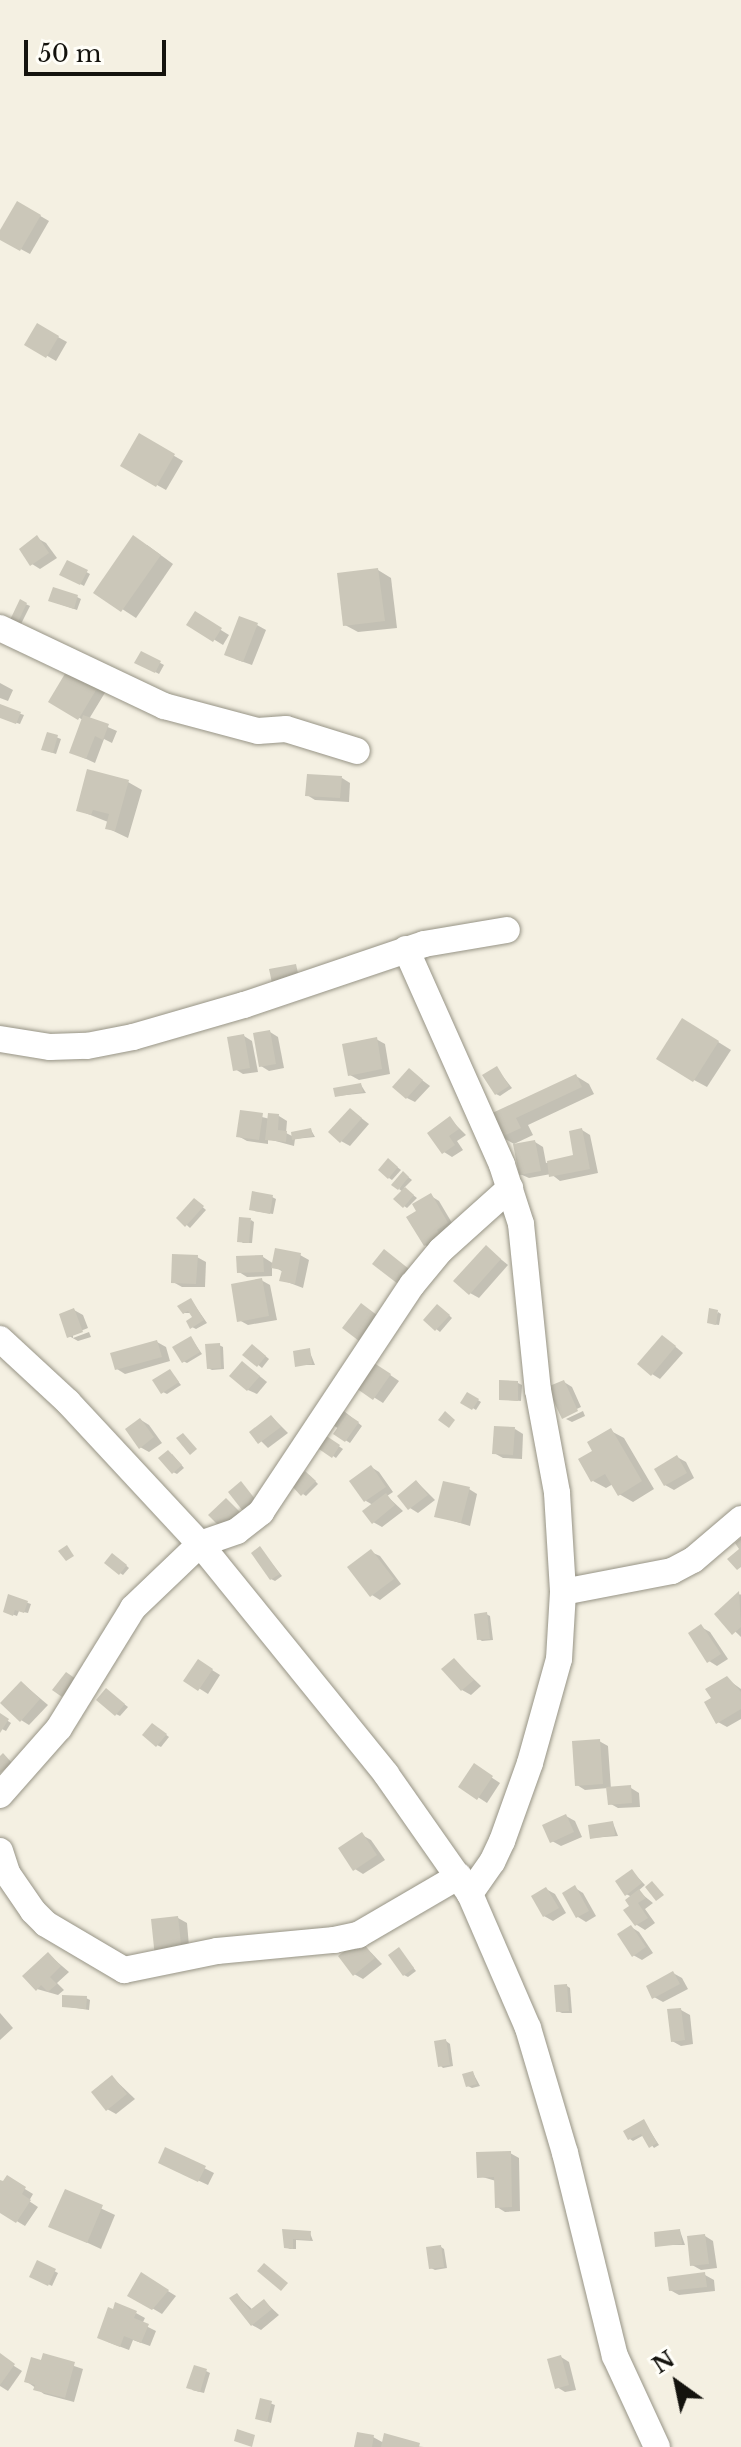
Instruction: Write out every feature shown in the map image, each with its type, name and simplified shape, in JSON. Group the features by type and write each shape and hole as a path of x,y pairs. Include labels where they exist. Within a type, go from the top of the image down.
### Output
{"street":[{"path":"0,628 164,706 258,731 286,729 357,751"},
{"path":"0,1039 62,1046 133,1037 244,1005 406,949 507,930"},
{"path":"0,1851 7,1873 33,1911 46,1924 124,1970 217,1951 358,1935 465,1885 502,1841 547,1707 559,1659 563,1592 554,1462 538,1390 527,1261 510,1188 406,949"},
{"path":"1,1797 59,1728 133,1608 200,1544 237,1531 261,1512 412,1285 441,1250 510,1188"},
{"path":"0,1339 78,1412 200,1544 311,1677 465,1885 528,2028 565,2153 615,2356 657,2447"},
{"path":"563,1592 672,1571 693,1560 741,1519"}],"building":[{"path":"17,201 41,215 20,251 0,240 0,230"},
{"path":"37,323 59,336 46,358 24,345"},
{"path":"139,433 175,454 156,487 120,466"},
{"path":"37,535 49,553 30,566 19,549"},
{"path":"133,535 161,555 121,612 93,593"},
{"path":"67,560 88,570 80,585 59,575"},
{"path":"378,568 385,621 343,626 337,573"},
{"path":"53,587 78,595 74,609 48,601"},
{"path":"20,599 27,603 16,626 9,622"},
{"path":"195,611 222,628 213,642 186,625"},
{"path":"239,616 258,623 243,662 224,655"},
{"path":"141,651 161,661 155,673 134,663"},
{"path":"69,667 99,685 78,720 48,702"},
{"path":"0,704 21,712 16,724 0,718"},
{"path":"83,715 109,724 103,740 95,736 86,759 69,753"},
{"path":"47,732 58,735 53,753 41,750"},
{"path":"87,769 129,780 115,831 105,829 109,814 93,810 91,815 76,811"},
{"path":"307,774 342,776 340,798 305,796"},
{"path":"296,964 299,978 272,983 269,969"},
{"path":"682,1018 719,1041 693,1082 656,1059"},
{"path":"270,1030 276,1064 259,1067 253,1033"},
{"path":"244,1034 250,1068 233,1071 227,1037"},
{"path":"377,1037 382,1069 348,1076 342,1044"},
{"path":"497,1066 509,1086 495,1095 482,1075"},
{"path":"409,1068 423,1080 406,1099 392,1087"},
{"path":"576,1074 582,1087 516,1118 521,1128 499,1138 488,1115"},
{"path":"361,1083 363,1092 335,1097 333,1088"},
{"path":"350,1108 362,1118 340,1143 328,1132"},
{"path":"240,1110 263,1113 259,1140 236,1137"},
{"path":"268,1113 279,1114 278,1130 287,1131 286,1142 265,1140"},
{"path":"450,1116 459,1129 449,1136 455,1145 442,1154 427,1133"},
{"path":"311,1128 313,1136 292,1140 291,1132"},
{"path":"582,1128 590,1169 549,1177 547,1161 573,1155 569,1131"},
{"path":"535,1140 541,1171 519,1175 513,1144"},
{"path":"388,1158 398,1167 388,1179 378,1170"},
{"path":"403,1171 409,1177 398,1190 391,1185"},
{"path":"405,1187 414,1195 403,1208 393,1199"},
{"path":"252,1191 273,1195 270,1214 249,1210"},
{"path":"431,1193 448,1223 437,1230 441,1236 424,1246 406,1217 416,1211 412,1204"},
{"path":"194,1198 204,1206 185,1227 176,1218"},
{"path":"239,1217 251,1218 249,1243 237,1242"},
{"path":"486,1245 501,1259 469,1295 453,1281"},
{"path":"275,1248 301,1253 295,1284 279,1281 282,1270 271,1268"},
{"path":"384,1249 409,1269 398,1284 372,1264"},
{"path":"172,1254 198,1255 196,1284 171,1283"},
{"path":"263,1255 264,1272 237,1273 236,1256"},
{"path":"262,1278 269,1316 237,1322 231,1284"},
{"path":"191,1298 204,1320 190,1329 186,1321 192,1317 188,1311 183,1314 177,1306"},
{"path":"361,1303 382,1319 363,1344 342,1328"},
{"path":"437,1304 450,1315 435,1331 423,1320"},
{"path":"74,1308 83,1332 67,1338 59,1314"},
{"path":"709,1308 718,1310 716,1325 707,1323"},
{"path":"662,1335 676,1346 651,1376 637,1364"},
{"path":"191,1336 200,1352 182,1363 172,1347"},
{"path":"157,1340 162,1357 115,1370 110,1353"},
{"path":"220,1343 221,1368 207,1369 205,1344"},
{"path":"252,1344 266,1356 257,1367 242,1355"},
{"path":"310,1348 312,1364 295,1367 293,1351"},
{"path":"242,1361 260,1376 247,1391 229,1376"},
{"path":"371,1361 391,1374 373,1400 353,1386"},
{"path":"170,1369 179,1382 161,1394 152,1380"},
{"path":"499,1380 518,1381 518,1401 499,1400"},
{"path":"564,1380 578,1411 562,1419 547,1387"},
{"path":"467,1392 479,1399 472,1410 460,1403"},
{"path":"445,1411 455,1420 449,1428 438,1420"},
{"path":"347,1414 359,1422 345,1442 333,1434"},
{"path":"271,1415 281,1427 258,1444 249,1432"},
{"path":"140,1418 154,1437 139,1449 125,1429"},
{"path":"494,1426 515,1427 513,1455 492,1454"},
{"path":"611,1428 642,1481 618,1496 605,1474 591,1482 578,1459 592,1451 587,1442"},
{"path":"183,1433 197,1449 190,1455 176,1438"},
{"path":"322,1433 340,1445 332,1458 313,1445"},
{"path":"168,1450 182,1465 172,1474 158,1458"},
{"path":"677,1455 687,1473 664,1486 654,1469"},
{"path":"371,1465 386,1487 364,1502 349,1481"},
{"path":"305,1471 316,1481 301,1496 291,1485"},
{"path":"416,1480 428,1495 408,1510 397,1496"},
{"path":"241,1481 259,1504 246,1515 228,1492"},
{"path":"443,1481 470,1487 461,1523 434,1517"},
{"path":"386,1493 395,1505 372,1524 362,1511"},
{"path":"226,1498 240,1512 222,1529 208,1515"},
{"path":"741,1538 741,1567 737,1570 727,1559 739,1549 735,1543"},
{"path":"67,1545 74,1556 66,1561 58,1551"},
{"path":"260,1546 280,1574 270,1580 251,1553"},
{"path":"371,1549 394,1579 370,1597 347,1567"},
{"path":"112,1553 127,1565 119,1575 104,1563"},
{"path":"739,1591 741,1627 732,1635 714,1614"},
{"path":"8,1594 28,1601 24,1613 15,1610 13,1616 3,1612"},
{"path":"487,1612 490,1639 477,1640 474,1614"},
{"path":"701,1624 721,1654 707,1663 688,1633"},
{"path":"454,1658 474,1680 461,1691 441,1669"},
{"path":"198,1659 213,1669 198,1691 183,1681"},
{"path":"66,1672 76,1679 62,1697 52,1690"},
{"path":"727,1676 741,1692 741,1709 716,1724 704,1702 711,1698 705,1689"},
{"path":"21,1681 40,1699 20,1722 0,1703"},
{"path":"106,1688 125,1704 115,1716 96,1700"},
{"path":"0,1713 9,1719 0,1733"},
{"path":"152,1723 167,1734 156,1747 142,1735"},
{"path":"600,1739 603,1784 575,1786 572,1741"},
{"path":"3,1753 12,1763 0,1773 0,1756"},
{"path":"474,1763 493,1776 477,1800 458,1787"},
{"path":"631,1785 632,1803 608,1805 606,1787"},
{"path":"566,1814 574,1832 550,1843 542,1825"},
{"path":"613,1821 615,1835 590,1839 588,1825"},
{"path":"362,1832 377,1855 353,1871 338,1848"},
{"path":"632,1869 642,1883 625,1896 615,1881"},
{"path":"652,1881 664,1895 656,1901 645,1887"},
{"path":"575,1885 589,1911 576,1918 562,1893"},
{"path":"546,1887 559,1908 543,1917 531,1896"},
{"path":"639,1889 646,1898 638,1903 648,1918 635,1926 623,1910 629,1906 625,1900"},
{"path":"178,1916 182,1954 155,1957 151,1919"},
{"path":"631,1925 646,1947 632,1957 617,1934"},
{"path":"360,1939 375,1958 353,1976 338,1956"},
{"path":"399,1947 414,1968 403,1976 388,1955"},
{"path":"48,1952 61,1966 50,1977 57,1984 48,1992 41,1985 36,1991 22,1976"},
{"path":"673,1971 680,1984 652,1999 646,1986"},
{"path":"567,1984 569,2011 556,2012 554,1985"},
{"path":"62,1995 87,1996 86,2009 62,2007"},
{"path":"681,2008 685,2040 671,2042 667,2009"},
{"path":"446,2039 450,2065 438,2067 434,2041"},
{"path":"473,2071 477,2084 466,2087 462,2074"},
{"path":"112,2075 127,2094 106,2111 91,2092"},
{"path":"644,2119 657,2143 649,2148 641,2134 628,2140 623,2131"},
{"path":"165,2147 206,2166 198,2182 158,2163"},
{"path":"511,2151 512,2207 495,2208 494,2177 477,2178 476,2152"},
{"path":"7,2175 26,2187 22,2194 31,2200 16,2223 0,2213 0,2180 3,2181"},
{"path":"65,2189 103,2205 87,2243 48,2227"},
{"path":"282,2229 311,2231 310,2240 293,2239 293,2249 284,2248"},
{"path":"680,2229 682,2244 655,2247 654,2232"},
{"path":"705,2234 709,2264 690,2266 687,2236"},
{"path":"441,2245 444,2267 429,2269 426,2247"},
{"path":"37,2260 56,2269 48,2286 29,2277"},
{"path":"264,2263 288,2283 281,2291 257,2271"},
{"path":"141,2272 169,2290 152,2310 127,2296"},
{"path":"705,2272 707,2287 669,2291 667,2277"},
{"path":"237,2293 250,2310 264,2299 272,2309 251,2326 229,2298"},
{"path":"115,2302 137,2311 134,2318 149,2324 141,2343 124,2336 120,2347 97,2338 108,2307 113,2309"},
{"path":"0,2353 15,2364 0,2385"},
{"path":"43,2353 75,2362 65,2398 33,2390 35,2385 24,2382 31,2357 41,2360"},
{"path":"561,2355 569,2385 555,2389 547,2359"},
{"path":"194,2365 207,2369 200,2392 186,2388"},
{"path":"260,2398 272,2401 267,2422 255,2419"},
{"path":"237,2429 255,2435 252,2447 234,2441"},
{"path":"357,2432 374,2435 372,2447 354,2447"},
{"path":"384,2433 420,2443 419,2447 381,2447"}]}
